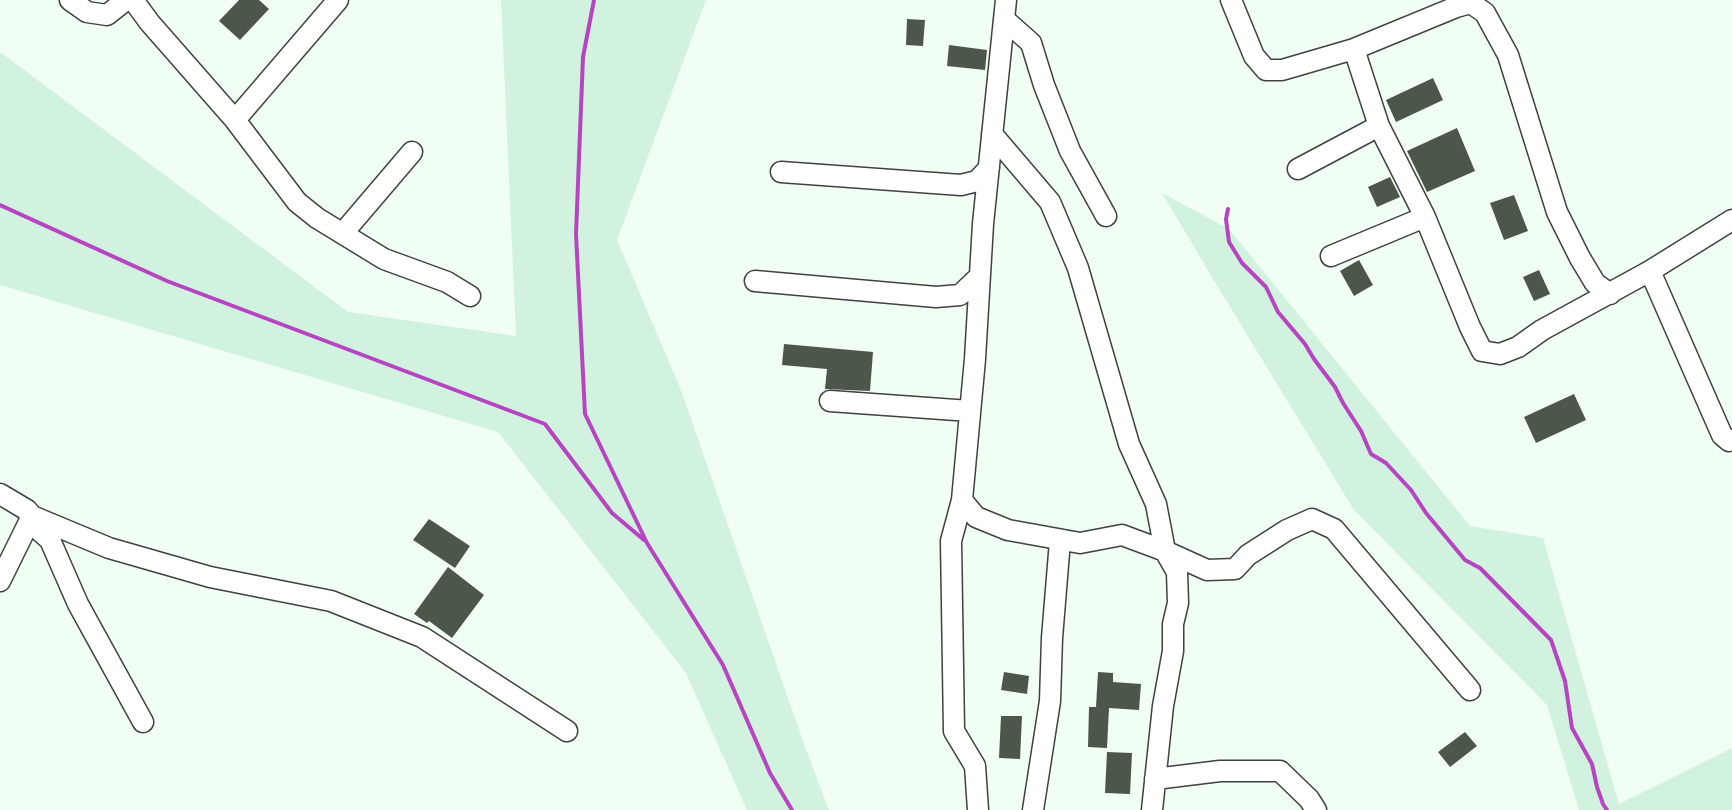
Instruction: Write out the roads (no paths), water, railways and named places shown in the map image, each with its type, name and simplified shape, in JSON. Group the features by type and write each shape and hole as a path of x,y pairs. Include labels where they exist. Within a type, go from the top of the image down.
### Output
{"street":[{"path":"70,0 87,12 107,15 126,0"},
{"path":"133,0 235,120 297,202 317,218 384,259 447,282 470,296"},
{"path":"235,120 338,0"},
{"path":"1231,0 1254,56 1266,70 1282,70 1354,49 1471,3 1485,13 1508,55 1557,212 1595,283 1610,294"},
{"path":"978,810 975,766 954,731 951,541 962,500 1005,10"},
{"path":"1005,10 1031,43 1070,151 1106,216"},
{"path":"1354,49 1379,126 1425,217 1482,351 1500,354 1518,347 1732,220"},
{"path":"1298,169 1379,126"},
{"path":"992,134 1050,202 1078,268 1129,444 1156,504 1165,551 1177,572 1178,603 1173,624 1173,651 1163,706 1152,810"},
{"path":"343,233 412,152"},
{"path":"781,172 961,185 977,181 989,168"},
{"path":"1331,256 1425,217"},
{"path":"1650,271 1722,435 1732,440"},
{"path":"755,281 936,297 960,295 980,276"},
{"path":"830,401 970,411"},
{"path":"0,494 27,510 50,540 78,604 143,722"},
{"path":"962,500 976,517 1008,530 1080,543 1122,535 1207,570 1235,569 1248,555 1287,530 1312,519 1334,529 1470,690"},
{"path":"0,581 31,518"},
{"path":"31,518 109,548 210,577 331,601 422,637 567,731"},
{"path":"1033,810 1050,701 1060,541"},
{"path":"1155,779 1220,771 1280,771 1316,810"}],"waterway":[{"path":"594,0 583,57 576,234 585,414 647,543 723,665 770,773 792,810"},
{"path":"0,205 167,281 545,424 612,513 644,540"},
{"path":"1228,209 1229,242 1242,263 1266,287 1278,312 1335,387 1371,454 1386,463 1411,490 1465,560 1480,568 1551,640 1565,681 1572,728 1592,764 1607,810"}]}
